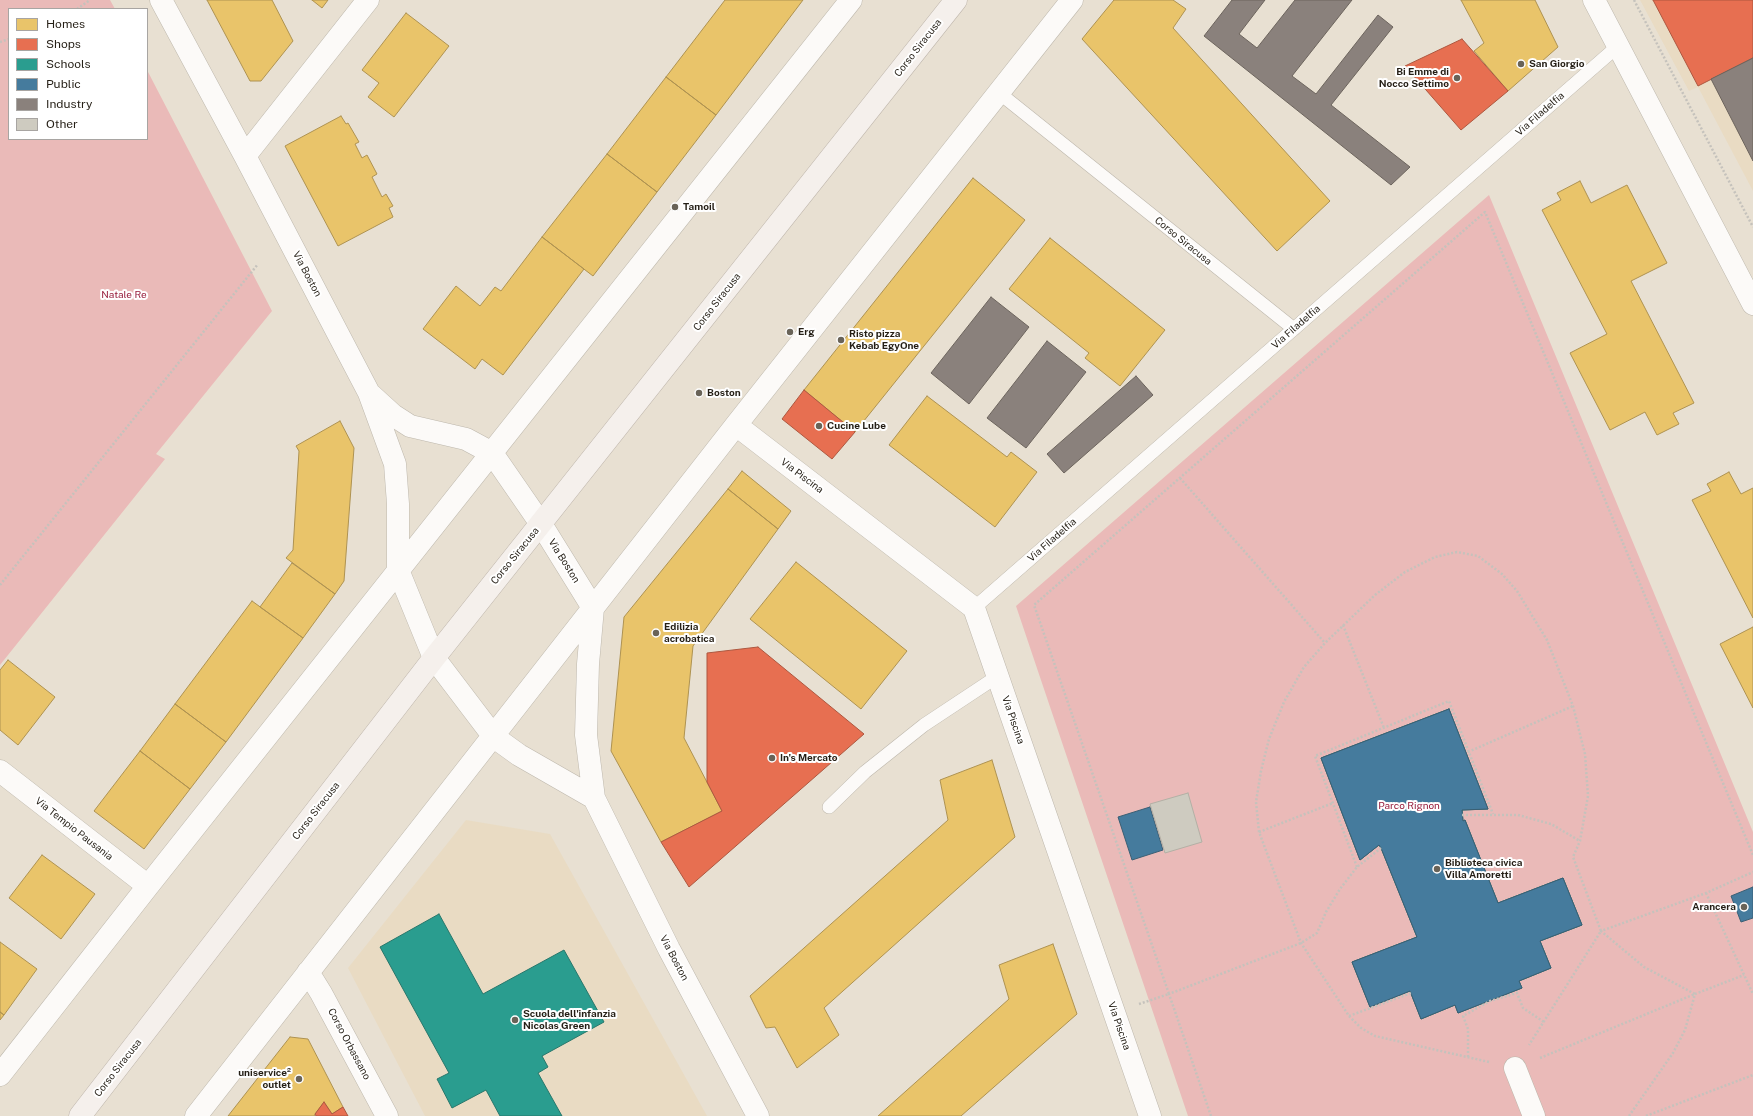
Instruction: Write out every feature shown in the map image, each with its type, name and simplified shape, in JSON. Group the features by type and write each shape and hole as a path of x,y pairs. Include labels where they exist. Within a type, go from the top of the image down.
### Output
{"main road":[{"name":"Corso Siracusa","path":"80,1116 434,658 956,0"}],"street":[{"name":"Via Boston","path":"161,0 245,156 369,393 395,464 398,504 398,570 434,658 494,737 519,754 594,798"},
{"path":"245,156 368,0"},
{"path":"0,1076 148,886 850,0"},
{"path":"196,1116 998,92 1072,0"},
{"path":"1594,0 1753,304"},
{"name":"Via Boston","path":"369,393 393,415 410,426 466,439 492,453 541,524 593,608 588,664 586,735 594,798 669,949 758,1116"},
{"name":"Via Piscina","path":"736,426 974,608 1150,1116"},
{"name":"Via Tempio Pausania","path":"0,771 148,886"},
{"name":"Corso Orbassano","path":"308,972 321,993 387,1116"},
{"path":"1515,1068 1534,1116"}],"lane":[{"name":"Via Filadelfia","path":"974,608 1618,46"},
{"name":"Corso Siracusa","path":"998,92 1294,329"},
{"path":"829,807 865,772 924,725 998,676"}],"path":[{"path":"78,8 90,0"},
{"path":"1634,0 1753,227"},
{"path":"1211,1116 1034,605 1485,212 1753,855"},
{"path":"0,585 258,264"},
{"path":"1180,478 1325,643"},
{"path":"1695,994 1644,967 1601,931 1573,857 1580,841 1588,796 1585,754 1573,706 1547,640 1517,590 1502,574 1478,556 1457,552 1435,557 1405,572 1374,596 1343,625 1304,667 1284,702 1269,739 1261,771 1256,802 1259,832 1301,943 1349,1016 1361,1028 1375,1036 1515,1068 1744,975"},
{"path":"1343,625 1384,728"},
{"path":"1357,867 1315,756 1449,702 1493,814"},
{"path":"1468,752 1573,706"},
{"path":"1259,832 1333,803"},
{"path":"1462,815 1518,815 1551,824 1580,841"},
{"path":"1113,1010 1169,994 1301,943 1317,933 1326,912 1340,889 1357,867 1381,848"},
{"path":"1515,1068 1601,931 1706,893 1753,872"},
{"path":"1706,893 1753,994"},
{"path":"1349,1016 1411,993"},
{"path":"1468,1057 1468,1029 1463,1016 1490,1001 1517,993 1523,1008 1544,1022"},
{"path":"1629,1116 1673,1053 1685,1030 1695,994"},
{"path":"1646,1116 1753,1075"}],"shaded area":[{"path":"1640,0 1753,0 1753,191 1698,87 1689,91"},
{"name":"Scuola dell'infanzia Nicolas Green","path":"466,820 550,834 707,1116 425,1116 348,968"}],"green space":[{"name":"Natale Re","path":"0,0 110,0 114,8 8,8 8,140 148,140 148,72 272,311 156,454 165,459 0,665"},
{"name":"Parco Rignon","path":"1489,195 1753,832 1753,1116 1188,1116 1016,606"}],"building: Homes":[{"path":"207,0 272,0 293,41 261,81 250,81"},
{"path":"312,0 328,0 322,8"},
{"path":"725,0 803,0 716,115 666,77"},
{"path":"1114,0 1173,0 1186,9 1173,28 1330,201 1277,251 1082,39"},
{"path":"1461,0 1535,0 1558,47 1508,91 1474,51 1484,43"},
{"path":"406,13 449,46 394,117 368,97 379,83 362,70"},
{"path":"666,77 716,115 657,192 607,154"},
{"path":"341,116 346,124 348,123 359,142 355,144 362,158 367,155 377,174 372,177 382,197 386,194 393,206 389,208 393,217 338,246 285,146"},
{"path":"607,154 657,192 593,276 542,237"},
{"path":"973,178 1025,220 855,432 804,390"},
{"path":"1580,181 1591,203 1627,185 1667,263 1631,281 1694,403 1673,413 1679,424 1657,435 1645,412 1610,430 1570,353 1607,334 1542,210 1561,200 1557,193"},
{"path":"542,237 584,269 503,375 482,359 475,369 423,329 456,286 480,306 495,287 501,291"},
{"path":"1050,238 1165,330 1120,386 1085,358 1089,353 1009,289"},
{"path":"927,396 1007,457 1011,452 1037,472 995,527 889,445"},
{"path":"340,421 354,448 344,581 335,594 286,558 293,550 299,451 296,446"},
{"path":"742,471 791,511 778,529 728,489"},
{"path":"1729,472 1741,494 1753,488 1753,618 1692,500 1711,491 1707,484"},
{"path":"728,489 778,529 693,646 684,738 722,811 661,842 611,751 624,617"},
{"path":"796,562 907,651 861,709 750,619"},
{"path":"292,563 335,594 303,638 260,607"},
{"path":"252,601 303,638 226,742 175,704"},
{"path":"1753,627 1753,708 1720,644"},
{"path":"8,660 55,697 18,745 0,730 0,670"},
{"path":"175,704 226,742 190,789 140,751"},
{"path":"140,751 190,789 144,849 94,811"},
{"path":"992,760 1015,837 824,1008 839,1035 797,1068 775,1027 766,1028 750,996 948,820 940,780"},
{"path":"42,855 95,894 61,939 9,898"},
{"path":"0,942 37,969 4,1015 0,1012"},
{"path":"1053,944 1077,1014 961,1116 878,1116 1009,999 999,965"},
{"path":"0,1012 4,1015 0,1020"},
{"path":"290,1037 308,1039 343,1107 332,1114 324,1102 314,1116 228,1116"}],"building: Shops":[{"path":"1653,0 1753,0 1753,58 1698,86"},
{"name":"Bi Emme di Nocco Settimo","path":"1462,39 1508,91 1461,130 1405,66"},
{"name":"Cucine Lube","path":"804,390 855,432 832,459 782,419"},
{"name":"In's Mercato","path":"758,647 864,734 689,887 661,842 722,811 707,782 707,653"},
{"path":"324,1102 332,1114 343,1107 348,1116 316,1116 315,1114"}],"building: Schools":[{"name":"Biblioteca civica Villa Amoretti","path":"1449,709 1488,809 1462,810 1463,821 1465,820 1498,903 1563,878 1582,925 1540,941 1551,968 1519,981 1522,988 1458,1013 1455,1005 1421,1019 1410,991 1370,1007 1352,962 1417,937 1379,845 1360,860 1321,758"},
{"path":"439,914 483,994 564,950 604,1022 542,1056 548,1067 538,1073 562,1116 500,1116 486,1090 452,1108 437,1079 449,1073 380,947"}],"building: Public":[{"name":"Biblioteca civica Villa Amoretti","path":"1449,709 1488,809 1462,810 1463,821 1465,820 1498,903 1563,878 1582,925 1540,941 1551,968 1519,981 1522,988 1458,1013 1455,1005 1421,1019 1410,991 1370,1007 1352,962 1417,937 1379,845 1360,860 1321,758"},
{"path":"1150,807 1163,850 1132,860 1118,817"},
{"name":"Arancera","path":"1753,887 1753,918 1741,922 1731,896"}],"building: Industry":[{"path":"1232,0 1265,0 1239,34 1257,48 1295,0 1352,0 1292,76 1316,94 1378,15 1393,27 1331,105 1410,167 1391,185 1204,36"},
{"path":"1753,58 1753,161 1711,79"},
{"path":"991,297 1029,327 969,404 931,373"},
{"path":"1047,341 1086,372 1026,448 987,418"},
{"path":"1136,376 1153,395 1064,473 1047,454"}],"building: Other":[{"path":"1188,793 1202,842 1165,853 1150,804"}],"place":[{"name":"San Giorgio","path":"1521,64"},
{"name":"Bi Emme di Nocco Settimo","path":"1457,78"},
{"name":"Tamoil","path":"675,207"},
{"name":"Erg","path":"790,332"},
{"name":"Risto pizza Kebab EgyOne","path":"841,340"},
{"name":"Boston","path":"699,393"},
{"name":"Cucine Lube","path":"819,426"},
{"name":"Edilizia acrobatica","path":"656,633"},
{"name":"In's Mercato","path":"772,758"},
{"name":"Biblioteca civica Villa Amoretti","path":"1437,869"},
{"name":"Arancera","path":"1744,907"},
{"name":"Scuola dell'infanzia Nicolas Green","path":"515,1020"},
{"name":"uniservice² outlet","path":"299,1079"}]}
